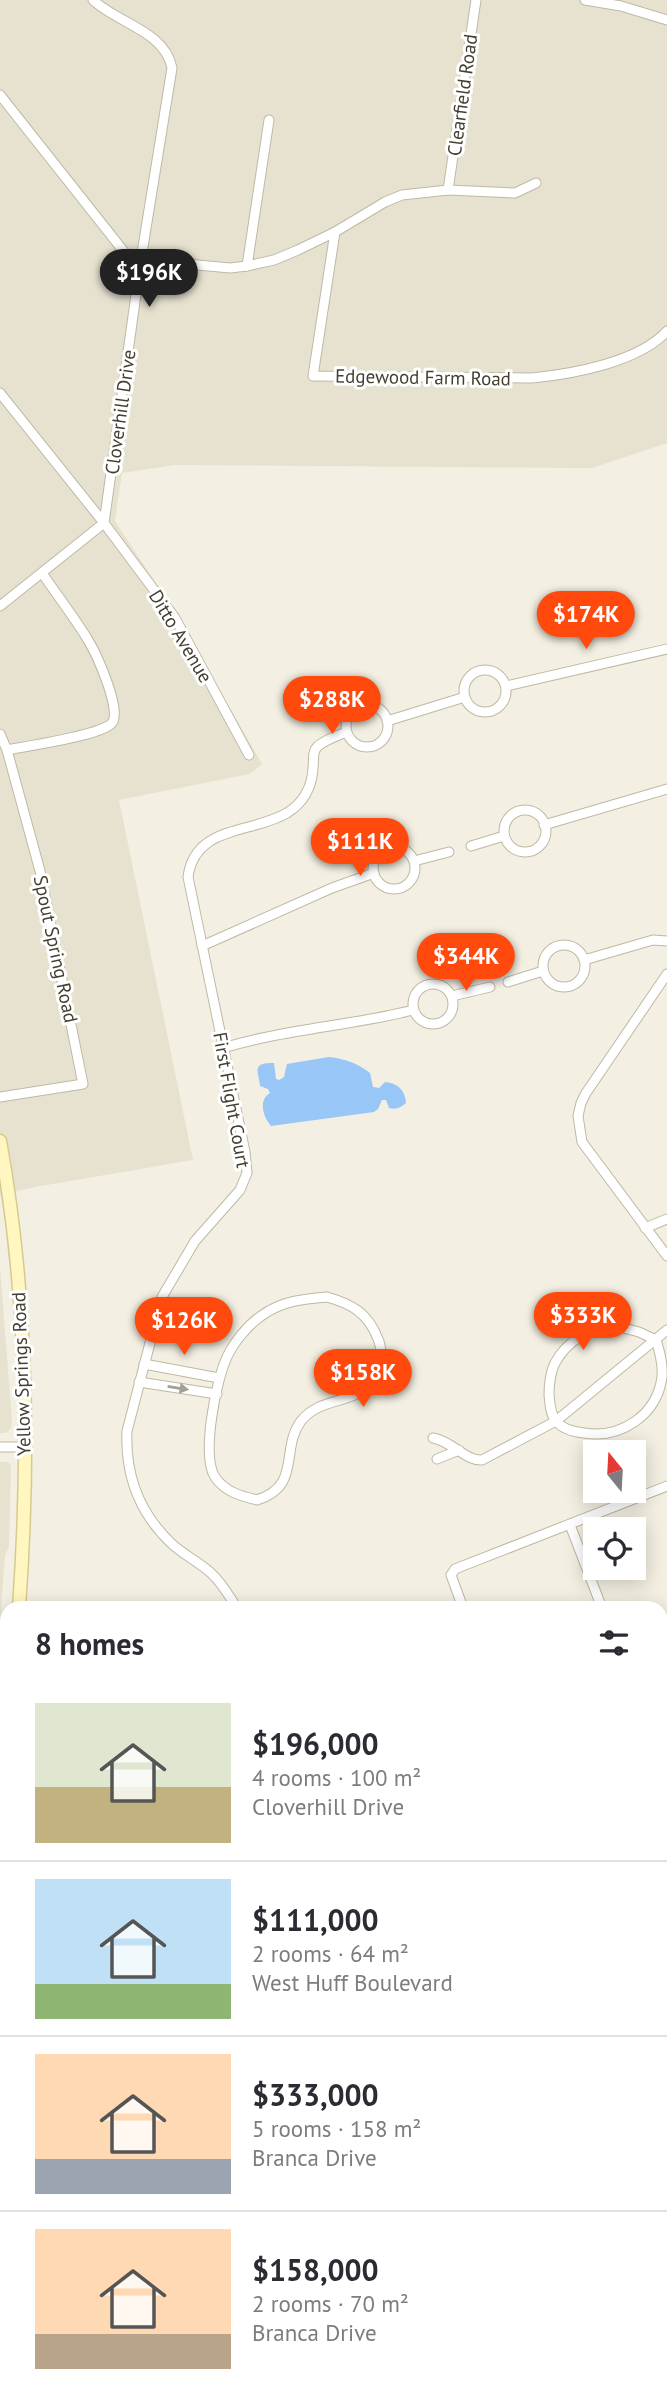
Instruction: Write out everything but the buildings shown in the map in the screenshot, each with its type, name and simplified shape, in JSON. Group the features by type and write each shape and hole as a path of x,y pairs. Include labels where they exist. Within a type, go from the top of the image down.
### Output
{"main road":[{"name":"Yellow Springs Road","path":"0,1141 17,1273 23,1354 26,1447 19,1601"}],"street":[{"name":"Cloverhill Drive","path":"93,0 152,37 170,61 168,99 141,259 104,523"},
{"name":"Clearfield Road","path":"448,190 476,0"},
{"path":"585,0 621,6 667,20"},
{"path":"0,95 125,253 134,259 230,268 247,266 274,260 335,232 402,195 448,190 515,192 536,183"},
{"path":"247,266 269,120"},
{"name":"Edgewood Farm Road","path":"335,232 313,376 532,378 563,375 641,350 667,331"},
{"name":"Ditto Avenue","path":"0,393 104,523 175,618 249,755"},
{"path":"0,606 104,523"},
{"path":"7,750 81,735 110,726 115,719 116,713 108,687 89,642 42,573"},
{"path":"506,686 667,649"},
{"path":"480,671 496,673 506,686 504,702 491,712 475,710 465,697 467,681 480,671"},
{"path":"387,721 465,697"},
{"path":"361,706 377,708 387,721 385,737 372,747 356,745 346,732 348,716 361,706"},
{"name":"First Flight Court","path":"232,1601 211,1573 173,1545 158,1529 137,1498 128,1467 126,1448 127,1431 162,1297 182,1258 245,1181 245,1152 188,877 194,857 216,836 284,815 300,802 311,781 314,751 318,746 346,732"},
{"name":"Spout Spring Road","path":"0,734 7,750 40,871 83,1084 0,1097"},
{"path":"544,825 667,789"},
{"path":"519,811 534,813 544,825 544,840 533,850 519,852 507,843 504,836 507,821 519,811"},
{"path":"471,846 504,836"},
{"path":"388,848 399,848 408,852 414,861 413,878 400,888 391,889 384,886 377,881 374,873 374,863 379,853 388,848"},
{"path":"414,861 449,852"},
{"path":"202,946 332,888 374,873"},
{"path":"584,960 653,940 667,941"},
{"path":"558,946 569,946 578,951 584,960 584,971 579,981 569,987 558,987 548,981 543,971 543,960 548,951 558,946"},
{"path":"508,982 543,971"},
{"path":"667,974 586,1093 580,1103 578,1116 582,1142 667,1256"},
{"path":"426,984 446,988 452,996 451,1013 439,1023 423,1022 413,1010 412,999 417,990 426,984"},
{"path":"452,996 490,987"},
{"path":"223,1048 255,1038 376,1019 413,1010"},
{"path":"645,1228 667,1219"},
{"path":"327,1297 348,1303 365,1316 374,1328 380,1344 376,1376 369,1387 360,1394 329,1402 312,1410 300,1422 287,1474 272,1493 257,1500 231,1492 214,1475 209,1460 209,1442 219,1378 227,1356 241,1336 260,1317 281,1304 300,1299 327,1297"},
{"path":"615,1326 656,1340 661,1357 660,1386 655,1399 644,1414 631,1425 617,1432 599,1435 566,1428 556,1421 551,1411 549,1383 553,1366 576,1338 590,1330 615,1326"},
{"path":"433,1438 444,1440 475,1461 482,1460 556,1421 667,1330"},
{"path":"144,1364 219,1378"},
{"path":"139,1382 217,1394"},
{"path":"0,1447 26,1447"},
{"path":"437,1459 459,1450"},
{"path":"460,1601 453,1583 454,1569 667,1486"},
{"path":"570,1525 599,1601"}],"shaded area":[{"path":"0,0 667,0 667,443 592,468 175,465 122,473 115,521 175,612 262,764 250,774 119,800 193,1160 0,1195"},
{"path":"0,1267 12,1421 11,1428 6,1433 0,1433"},
{"path":"0,1462 8,1462 11,1466 9,1546 5,1555 0,1601"}],"water":[{"path":"329,1057 351,1062 370,1073 373,1087 379,1088 385,1082 397,1086 406,1103 392,1109 386,1100 382,1100 374,1112 271,1126 263,1109 264,1100 270,1093 268,1089 260,1086 259,1066 274,1063 276,1079 279,1080 284,1077 287,1064"}]}
